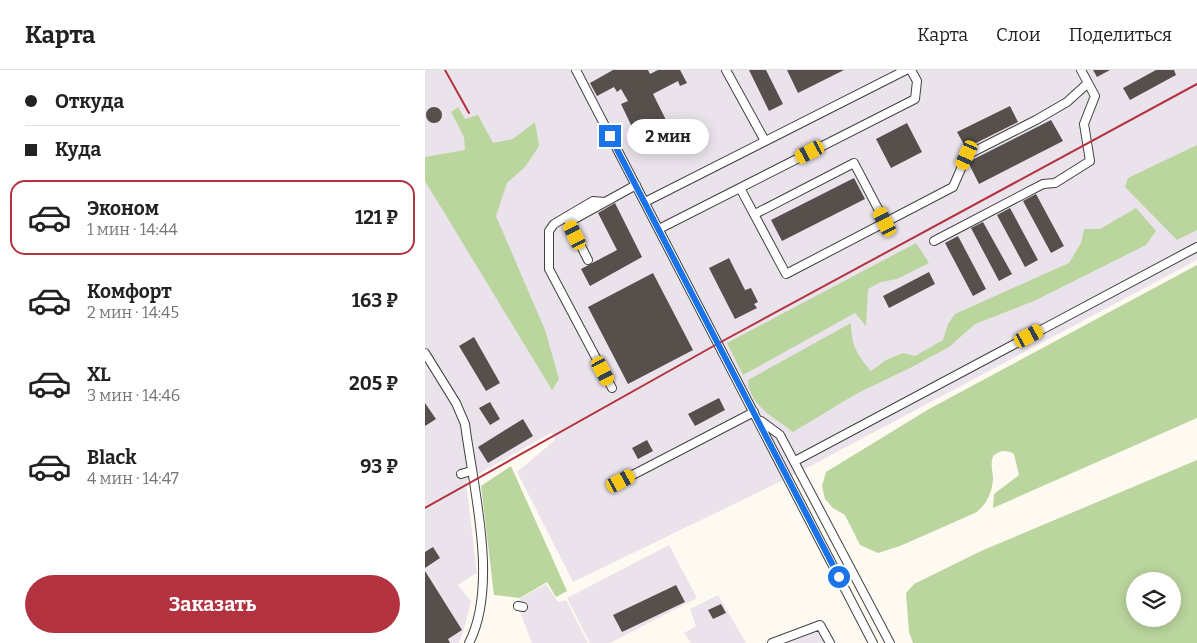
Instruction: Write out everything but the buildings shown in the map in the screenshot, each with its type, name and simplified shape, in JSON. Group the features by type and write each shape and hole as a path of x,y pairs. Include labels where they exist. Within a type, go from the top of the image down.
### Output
{"street":[{"path":"576,70 873,643"},
{"path":"726,70 765,142"},
{"path":"645,202 906,70"},
{"path":"659,229 915,100 917,81 911,70"},
{"path":"934,241 1043,184 1055,183 1090,161 1084,124 1095,96 1081,70"},
{"path":"741,188 786,274 953,187 967,155 1059,106 1088,83"},
{"path":"755,214 854,163 885,222"},
{"path":"588,260 569,222 636,185"},
{"path":"605,202 593,201 554,224 549,231 549,269 612,388"},
{"path":"795,461 1197,248"},
{"path":"425,353 460,405 465,424 484,574 479,618 469,643"},
{"path":"621,481 754,412"},
{"path":"759,420 780,435 890,643"},
{"path":"461,474 471,471"},
{"path":"772,643 820,626 830,643"}],"shaded area":[{"path":"425,70 1197,70 1197,260 788,478 573,582 517,472 555,440 551,433 466,481 477,573 458,585 471,601 464,629 459,643 425,643"},
{"path":"669,545 697,598 610,643 590,643 567,598"},
{"path":"546,584 558,602 566,600 588,643 532,643 516,601"},
{"path":"718,595 746,643 691,643 684,633 696,626 690,609"},
{"path":"827,627 836,643 787,643"}],"green space":[{"path":"458,107 465,119 478,115 493,143 513,139 535,122 539,146 525,167 507,183 496,216 545,330 559,379 552,390 425,181 425,157 465,150 464,137 451,112"},
{"path":"1197,145 1197,230 1177,240 1125,187 1128,178"},
{"path":"1136,208 1156,231 1146,245 1034,301 975,324 949,347 856,394 793,432 764,410 749,389 748,380 851,323 852,338 856,349 871,371 886,360 903,353 915,356 943,340 948,324 955,314 1069,263 1081,243 1084,229 1100,229"},
{"path":"916,243 929,263 897,279 881,282 868,289 866,326 855,313 743,375 727,343"},
{"path":"1197,265 1197,418 993,508 994,494 1019,475 1014,454 1005,451 1000,452 993,456 991,489 988,499 979,510 900,546 878,553 860,545 845,515 833,508 825,499 822,486 826,472 929,409"},
{"path":"1197,460 1197,643 913,643 909,632 906,593 914,584 981,551"},
{"path":"511,466 567,591 556,597 547,582 520,598 494,595 481,486"}],"railway":[{"path":"445,70 469,113"},
{"path":"425,508 719,343 1197,84"}],"route":[{"path":"610,136 839,577"}]}
